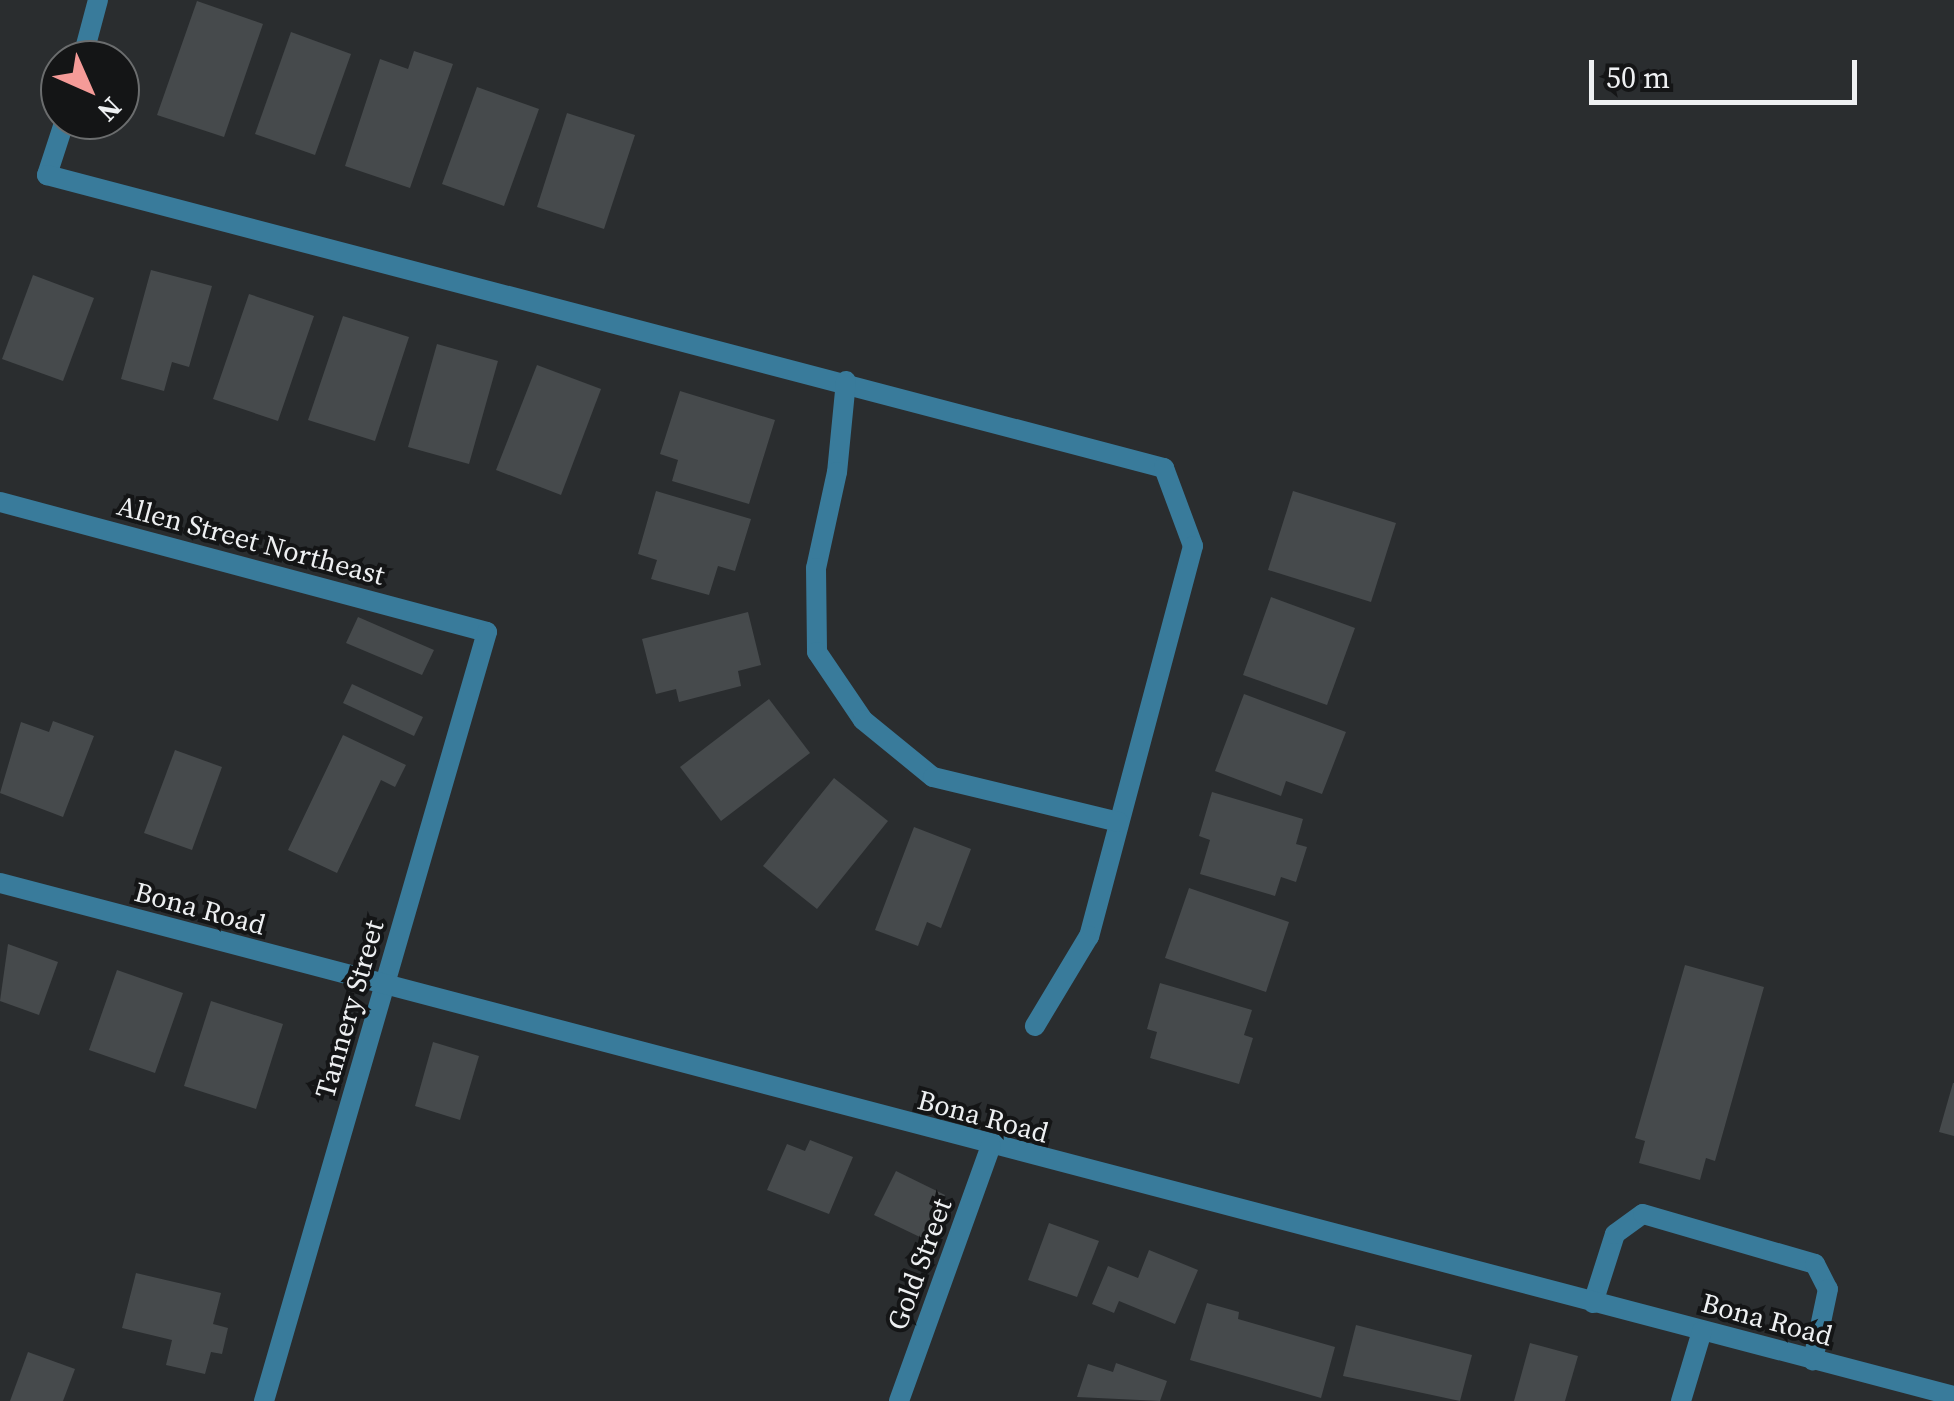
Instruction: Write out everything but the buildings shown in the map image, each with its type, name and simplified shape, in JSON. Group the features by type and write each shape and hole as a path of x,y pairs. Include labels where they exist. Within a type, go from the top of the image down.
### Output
{"street":[{"path":"87,40 98,0"},
{"path":"58,140 47,175 846,380 1164,468 1193,546 1089,936 1035,1026"},
{"path":"846,380 837,472 816,568 817,652 862,720 933,777 1119,822"},
{"name":"Allen Street Northeast","path":"0,502 487,632"},
{"name":"Tannery Street","path":"264,1401 487,632"},
{"name":"Bona Road","path":"0,883 1954,1396"},
{"name":"Gold Street","path":"899,1401 991,1146"},
{"path":"1593,1302 1614,1234 1643,1214 1814,1264 1828,1289 1814,1360"},
{"path":"1681,1401 1702,1331"}]}
